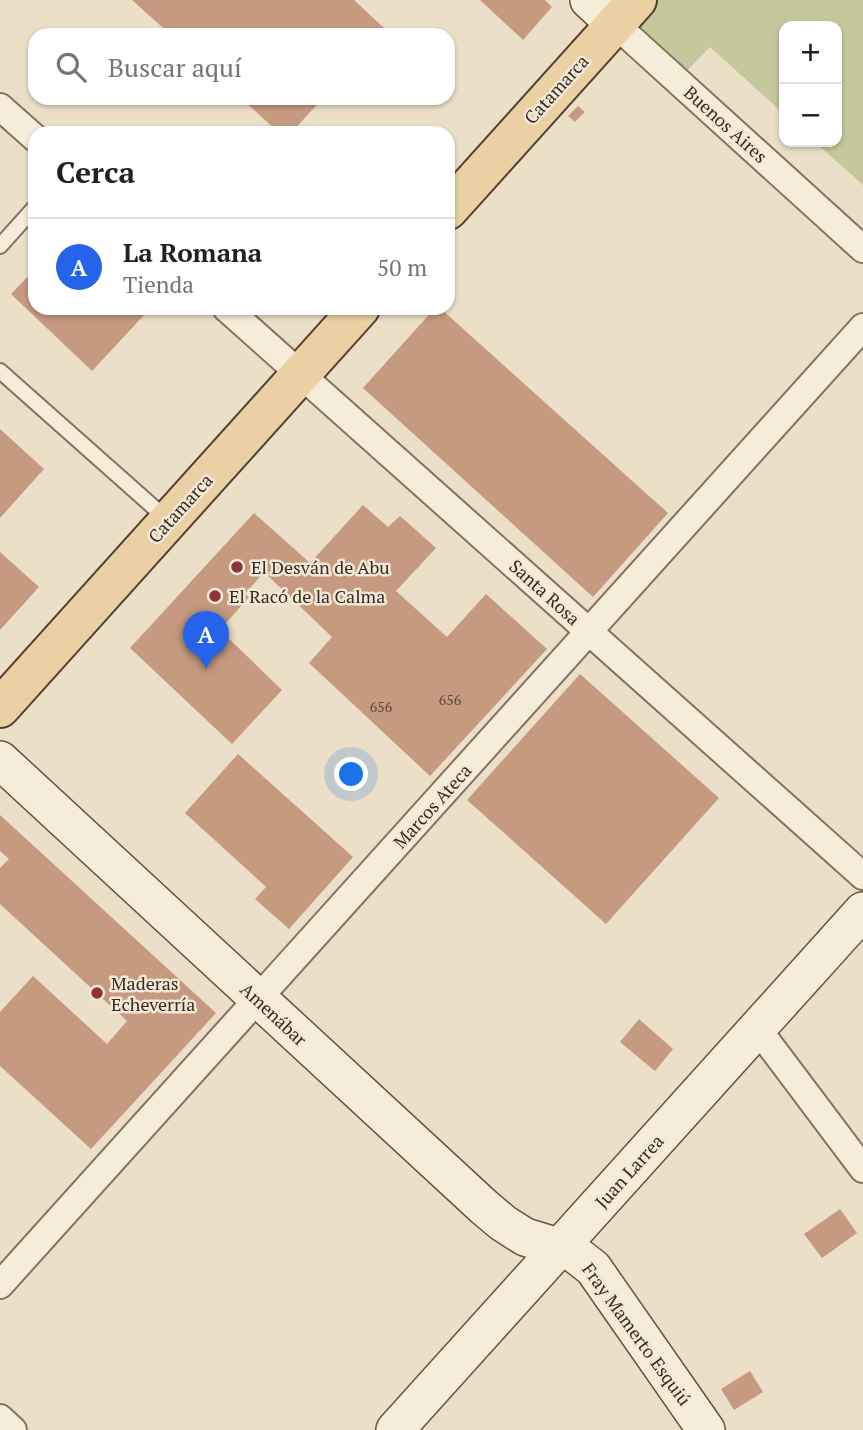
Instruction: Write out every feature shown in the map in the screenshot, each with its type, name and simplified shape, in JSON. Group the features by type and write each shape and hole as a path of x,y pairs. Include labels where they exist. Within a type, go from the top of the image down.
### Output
{"main road":[{"name":"Catamarca","path":"455,201 614,8"},
{"name":"Catamarca","path":"0,708 354,315"}],"street":[{"name":"Buenos Aires","path":"614,8 863,249"},
{"path":"0,107 28,132"},
{"name":"Santa Rosa","path":"234,315 863,876"},
{"name":"Marcos Ateca","path":"0,1285 863,327"},
{"name":"Amenábar","path":"0,761 429,1159 493,1215 525,1237 560,1247"},
{"name":"Juan Larrea","path":"395,1430 863,911"},
{"path":"757,1028 863,1169"},
{"name":"Fray Mamerto Esquiú","path":"560,1247 571,1251 593,1268 706,1430"},
{"path":"0,1418 13,1430"}],"lane":[{"path":"0,246 28,215"},
{"path":"0,370 169,521"}],"green space":[{"path":"589,0 863,0 863,185 821,147 842,147 842,21 779,21 779,109 710,47 678,80"}],"building":[{"path":"132,0 354,0 384,28 163,28"},
{"path":"480,0 545,0 552,7 523,40"},
{"path":"249,105 317,105 297,126 271,126"},
{"path":"578,106 585,112 575,122 568,116"},
{"path":"28,276 28,310 11,294"},
{"path":"33,315 144,315 92,371"},
{"path":"429,315 448,315 668,513 593,597 363,388"},
{"path":"0,429 44,469 0,518"},
{"path":"363,505 388,527 400,516 436,548 396,591 447,637 486,594 547,649 430,776 309,663 332,637 264,572 245,594 249,597 220,630 282,690 232,744 130,648 254,513 310,563"},
{"path":"0,552 39,587 0,630"},
{"path":"580,674 719,798 606,924 467,800"},
{"path":"238,754 353,857 289,929 255,899 266,887 185,813"},
{"name":"Maderas Echeverría","path":"0,815 216,1013 91,1149 0,1066 0,1012 33,976 107,1044 127,1021 0,904 0,868 9,859 0,851"},
{"path":"639,1019 673,1049 655,1071 620,1042"},
{"path":"840,1209 857,1233 822,1258 804,1234"},
{"path":"750,1371 763,1392 734,1410 721,1389"}],"place":[{"name":"El Desván de Abu","path":"237,567"},
{"name":"El Racó de la Calma","path":"215,596"},
{"name":"La Romana","path":"206,669"},
{"name":"Maderas Echeverría","path":"97,993"}]}
